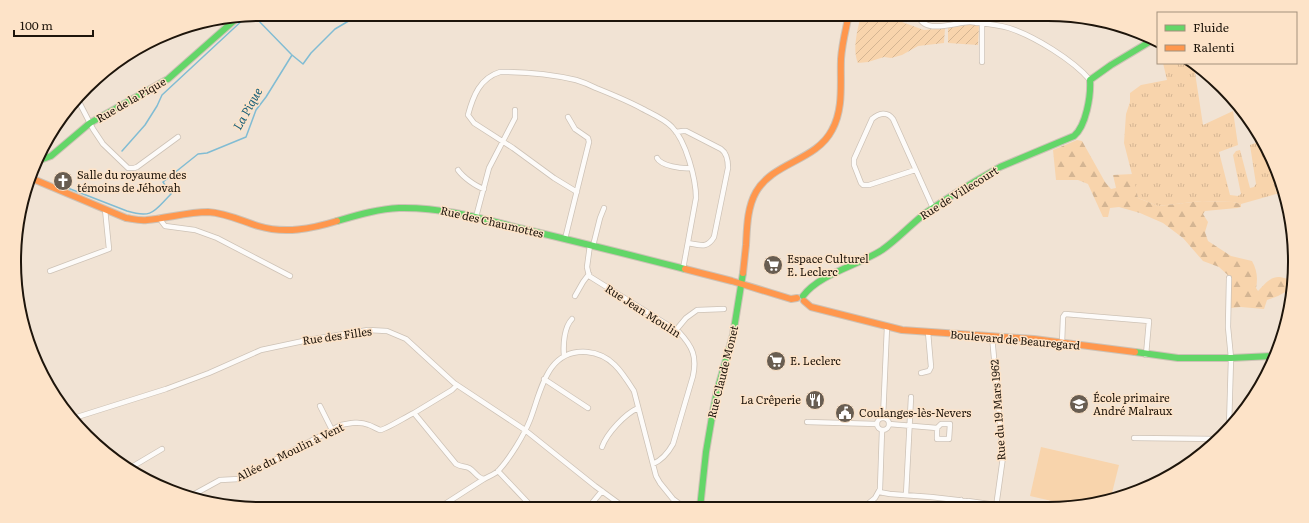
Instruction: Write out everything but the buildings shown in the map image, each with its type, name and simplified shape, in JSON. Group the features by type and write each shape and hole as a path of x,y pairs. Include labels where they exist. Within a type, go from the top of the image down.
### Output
{"street":[{"name":"Rue Claude Monet","path":"701,502 710,429 716,396 730,348 742,284 749,216 755,192 774,174 808,155 824,143 832,131 838,117 841,93 842,47 848,21"},
{"path":"921,21 923,23 937,27 969,22 1008,28 1031,38 1069,61 1090,80 1111,65 1148,43"},
{"name":"Rue de la Pique","path":"44,158 51,156 90,124 168,79 231,23"},
{"path":"982,23 982,62"},
{"path":"577,192 474,123 468,115 476,90 480,85 494,74 500,72 559,77 578,81 624,99 672,126 682,143 691,168 694,178 696,198 683,269"},
{"name":"Rue de Villecourt","path":"801,298 805,292 820,281 882,250 933,208 1000,167 1076,135 1081,128 1084,119 1091,87 1090,80"},
{"path":"80,104 90,124 103,144 126,166 131,168 137,167 178,137"},
{"path":"476,217 489,168 515,118 515,110"},
{"path":"915,170 869,185 863,185 854,165 854,159 872,119 875,116 887,113 891,117 933,208"},
{"path":"565,239 589,140 587,136 575,129 568,117"},
{"path":"676,132 683,130 686,131 720,149 726,155 728,164 714,237 708,244 704,245 688,242"},
{"path":"658,158 661,163 691,168"},
{"path":"458,170 460,174 484,189"},
{"name":"Rue des Chaumottes","path":"35,180 126,218 139,220 201,212 229,216 268,228 290,230 305,229 368,212 390,209 432,209 476,217 742,284"},
{"path":"575,296 582,282 589,274 587,267 604,208"},
{"path":"50,270 109,249 105,209"},
{"path":"159,218 165,226 195,230 217,238 290,276"},
{"name":"Rue Jean Moulin","path":"589,274 594,279 676,330 686,339 695,357 695,369 672,444 667,454 653,464"},
{"path":"1229,278 1228,327 1231,358 1229,419"},
{"name":"Boulevard de Beauregard","path":"742,284 791,299 801,298 811,307 887,327 928,332 1034,340 1178,358 1269,356"},
{"path":"676,330 686,318 697,310 724,309"},
{"path":"1062,343 1063,317 1065,314 1149,321 1146,355"},
{"path":"564,356 566,332 569,322 572,319"},
{"path":"877,424 880,419 883,418 887,327"},
{"name":"Rue des Filles","path":"78,417 166,389 209,373 260,350 368,330 387,331 406,339 457,385 525,430 617,502"},
{"path":"921,373 929,371 931,367 928,332"},
{"name":"Rue du 19 Mars 1962","path":"992,336 1003,458 997,502"},
{"path":"447,502 498,471 525,430 548,372 564,356 582,352 602,355 609,359 629,383 634,391 653,464 660,483 677,502"},
{"path":"544,379 588,408"},
{"name":"Allée du Moulin à Vent","path":"196,493 220,480 239,480 341,426 358,423 367,424 380,430 384,429 414,413 452,390 457,385"},
{"path":"906,495 911,397"},
{"path":"320,406 332,430"},
{"path":"602,447 604,441 623,418 638,408"},
{"path":"414,413 456,464 460,467 470,469 478,477 484,479"},
{"path":"883,418 887,419 890,424"},
{"path":"807,422 877,424"},
{"path":"870,502 879,492 882,430 877,424"},
{"path":"890,424 937,428"},
{"path":"882,430 888,428 890,424"},
{"path":"1134,438 1211,438"},
{"path":"134,465 162,449"},
{"path":"498,471 527,502"},
{"path":"593,502 602,491"},
{"path":"879,492 931,496 974,502"}],"green space":[{"path":"859,21 899,21 924,30 945,28 944,43 918,46 902,55 891,58 884,57 868,62 858,63 856,57 857,32"},
{"path":"974,24 979,25 978,45 948,43 948,28"},
{"path":"1163,64 1184,64 1195,72 1203,125 1233,111 1238,145 1219,152 1230,195 1238,196 1241,194 1233,155 1236,151 1240,150 1250,188 1254,187 1256,184 1250,145 1257,143 1270,169 1275,183 1276,194 1241,204 1233,202 1202,201 1158,206 1138,198 1124,143 1126,114 1130,102 1130,93 1141,85 1167,80"},
{"path":"1077,140 1082,141 1105,182 1111,189 1116,188 1113,175 1133,174 1138,198 1158,206 1202,201 1233,202 1241,204 1241,207 1237,208 1205,211 1203,214 1208,222 1205,232 1208,241 1231,256 1252,261 1256,271 1256,288 1258,291 1268,281 1276,277 1280,277 1287,278 1286,292 1267,300 1264,309 1241,307 1231,308 1231,278 1219,267 1203,261 1183,238 1163,223 1140,213 1119,207 1110,208 1108,217 1103,217 1088,184 1078,180 1056,180 1053,150"},
{"path":"1275,183 1278,194 1276,194"},
{"path":"1041,447 1119,465 1112,493 1079,500 1054,502 1030,496"}],"waterway":[{"name":"La Pique","path":"259,21 291,54"},
{"name":"La Pique","path":"60,185 127,211 142,214 152,212 171,194 163,182 198,154 207,153 246,137 256,110 266,97 292,55 303,64 311,53 335,29 349,21"},
{"name":"La Pique","path":"122,151 145,125 162,95 240,22"}],"traffic: fast":[{"path":"44,158 51,156 90,123 168,79 231,23"},
{"path":"803,296 810,288 829,276 882,250 927,212 972,183 1000,167 1074,136 1085,118 1090,94 1090,80 1111,65 1148,43"},
{"path":"337,221 368,213 399,208 445,211 685,269"},
{"path":"701,502 706,452 713,411 717,391 733,335 743,273"},
{"path":"1135,352 1178,358 1269,356"}],"traffic: slow":[{"path":"743,273 748,218 756,192 763,182 773,174 816,149 825,140 836,122 841,95 841,59 848,21"},
{"path":"35,180 126,218 136,220 147,220 208,212 278,230 298,230 337,221"},
{"path":"685,269 732,281 791,299 797,298"},
{"path":"804,301 811,307 902,330 1034,339 1135,352"}],"place":[{"name":"Salle du royaume des témoins de Jéhovah","path":"63,181"},
{"name":"Espace Culturel E. Leclerc","path":"773,265"},
{"name":"E. Leclerc","path":"776,361"},
{"name":"La Crêperie","path":"815,400"},
{"name":"École primaire André Malraux","path":"1079,404"},
{"name":"Coulanges-lès-Nevers","path":"845,413"}]}
